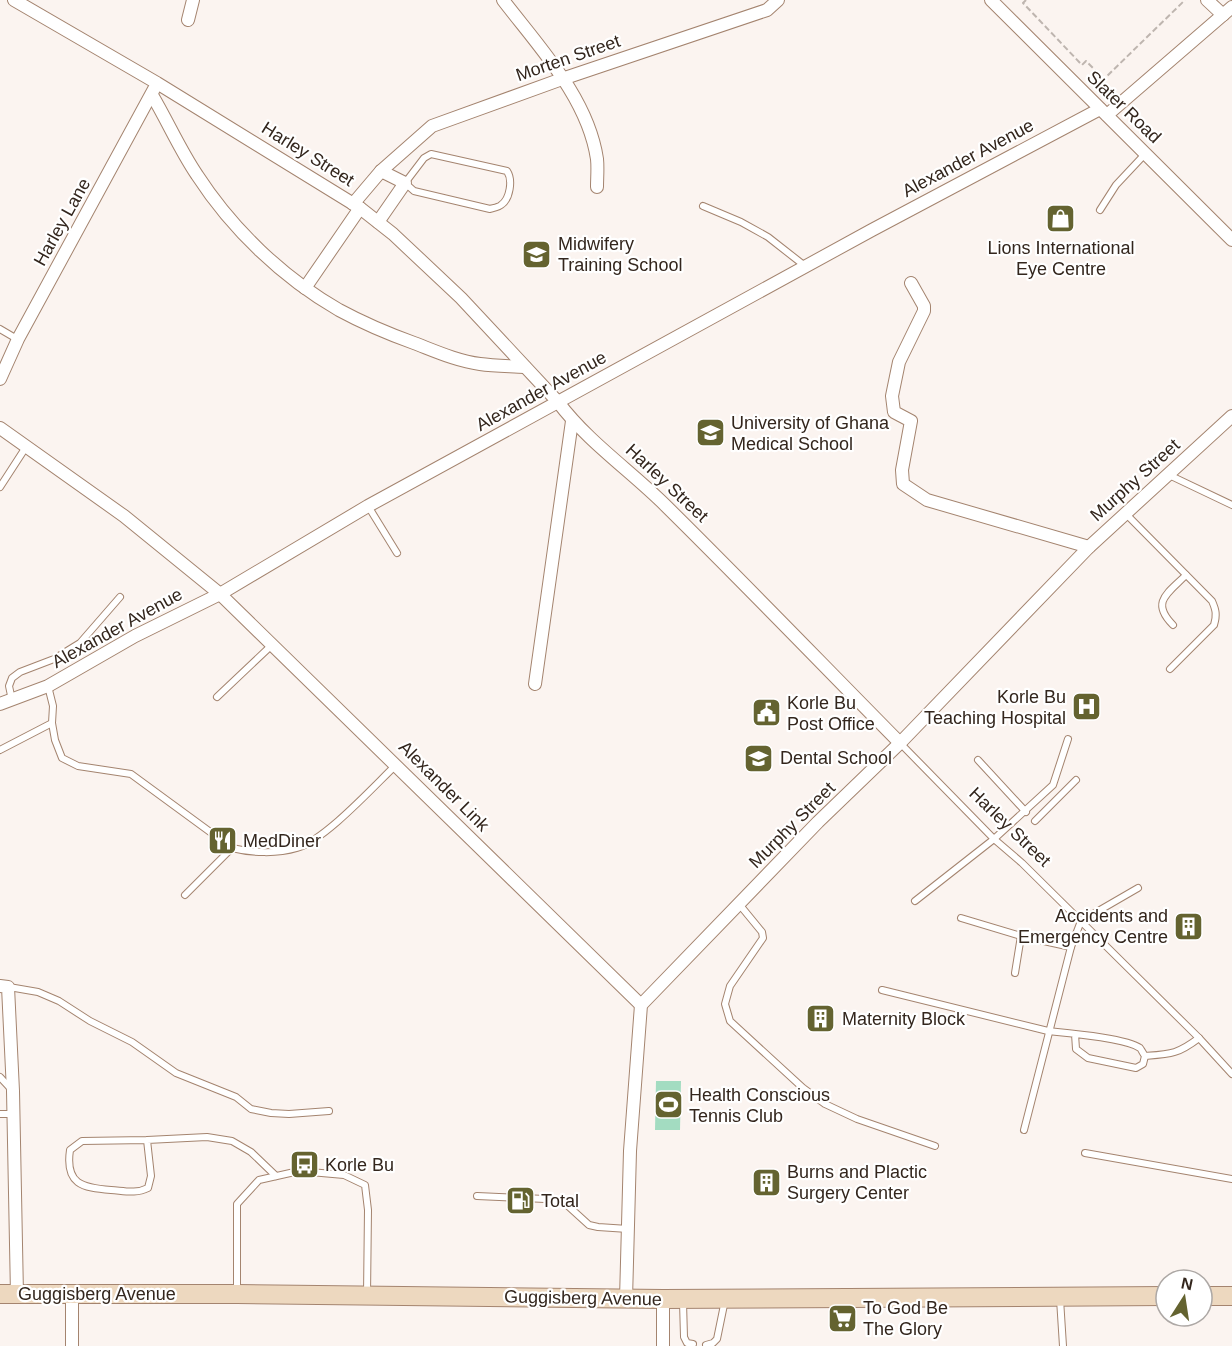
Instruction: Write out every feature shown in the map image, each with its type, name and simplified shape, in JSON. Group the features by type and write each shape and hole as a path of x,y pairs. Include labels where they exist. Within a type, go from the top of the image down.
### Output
{"main road":[{"name":"Guggisberg Avenue","path":"8,1294 367,1295 626,1299 1154,1296"},
{"path":"1214,1296 1232,1296"}],"street":[{"name":"Harley Street","path":"14,0 157,83 356,206 393,234 460,298 558,402 572,421 654,494 900,743"},
{"path":"188,20 193,0"},
{"path":"504,0 574,98 589,132 597,160 597,187"},
{"name":"Morten Street","path":"305,288 356,206 381,171 432,126 766,10 778,0"},
{"name":"Slater Road","path":"991,0 1232,240"},
{"path":"1207,0 1227,11"},
{"name":"Alexander Avenue","path":"6,703 48,687 135,636 220,594 368,506 805,266 1103,112 1227,11"},
{"name":"Harley Lane","path":"0,379 18,339 157,83"},
{"path":"152,95 197,176 219,205 241,231 272,261 305,288 339,310 381,331 438,353 479,364 525,367"},
{"path":"378,222 405,183 381,171"},
{"path":"911,283 924,306 924,311 899,362 892,396 894,412 911,421 902,470 903,484 927,500 1089,547"},
{"name":"Murphy Street","path":"641,1005 818,822 900,743 1089,547 1232,416"},
{"path":"535,684 572,421"},
{"path":"0,428 124,516 220,594"},
{"name":"Alexander Link","path":"220,594 397,764 641,1005"},
{"path":"4,986 14,1114 8,1294"},
{"path":"626,1299 630,1151 641,1005"},
{"path":"72,1294 72,1346"},
{"path":"663,1299 663,1346"}],"lane":[{"path":"1100,210 1116,185 1146,153"},
{"path":"431,154 502,169 510,175 511,181 506,200 502,205 490,209 430,196 414,191 405,183 424,158 431,154"},
{"path":"703,206 741,222 768,237 805,266"},
{"path":"0,328 18,339"},
{"path":"0,487 2,480 26,447"},
{"path":"1169,474 1232,505"},
{"path":"368,506 398,553"},
{"path":"1126,514 1212,601 1216,616 1214,625 1170,669"},
{"path":"1173,625 1161,608 1162,601 1186,574"},
{"path":"6,703 12,678 20,672 54,659 80,643 120,597"},
{"path":"217,697 273,644"},
{"path":"48,687 53,706 52,723 55,740 63,759 78,766 131,774 232,848 246,851 298,848 329,828 397,764"},
{"path":"0,750 52,723"},
{"path":"915,901 994,839 1053,785 1068,739"},
{"name":"Harley Street","path":"900,743 994,839 1082,921 1232,1074"},
{"path":"978,760 1026,812"},
{"path":"1035,821 1076,780"},
{"path":"185,895 232,848"},
{"path":"1024,1130 1071,947 1082,921 1138,888"},
{"path":"739,903 762,932 763,938 730,986 725,1004 730,1021 803,1088 825,1104 856,1119 935,1146"},
{"path":"961,918 1021,936 1071,947"},
{"path":"1015,973 1021,936"},
{"path":"4,986 38,992 58,1001 90,1021 132,1042 176,1073 236,1098 251,1109 289,1114 329,1111"},
{"path":"882,990 1048,1031 1075,1034 1129,1044 1140,1048 1145,1056 1143,1064 1136,1068 1088,1058 1076,1050 1075,1034"},
{"path":"1145,1056 1174,1054 1199,1038"},
{"path":"0,1077 13,1091"},
{"path":"0,1114 14,1114"},
{"path":"147,1140 151,1176 148,1188 139,1192 91,1189 78,1184 72,1177 68,1163 70,1150 82,1141 207,1137 232,1142 251,1152 276,1176"},
{"path":"1085,1153 1232,1179"},
{"path":"237,1294 237,1204 259,1180 299,1171 344,1175 365,1185 369,1210 367,1295"},
{"path":"477,1196 545,1199 567,1205 589,1225 628,1228"},
{"path":"1060,1297 1063,1346"},
{"path":"683,1299 684,1337 687,1343 693,1344"},
{"path":"706,1344 713,1343 717,1339 725,1299"}],"path":[{"path":"1026,0 1023,3 1071,54 1082,65 1086,61 1104,79 1185,0"}],"green space":[{"name":"Health Conscious Tennis Club","path":"656,1081 681,1081 680,1130 655,1130"}],"place":[{"name":"Lions International Eye Centre","path":"1061,219"},
{"name":"Midwifery Training School","path":"537,254"},
{"name":"University of Ghana Medical School","path":"710,433"},
{"name":"Korle Bu Teaching Hospital","path":"1087,707"},
{"name":"Korle Bu Post Office","path":"766,713"},
{"name":"Dental School","path":"759,758"},
{"name":"MedDiner","path":"222,841"},
{"name":"Accidents and Emergency Centre","path":"1189,926"},
{"name":"Maternity Block","path":"821,1019"},
{"name":"Health Conscious Tennis Club","path":"668,1105"},
{"name":"Korle Bu","path":"304,1165"},
{"name":"Burns and Plactic Surgery Center","path":"766,1182"},
{"name":"Total","path":"520,1201"},
{"name":"To God Be The Glory","path":"842,1318"}]}
